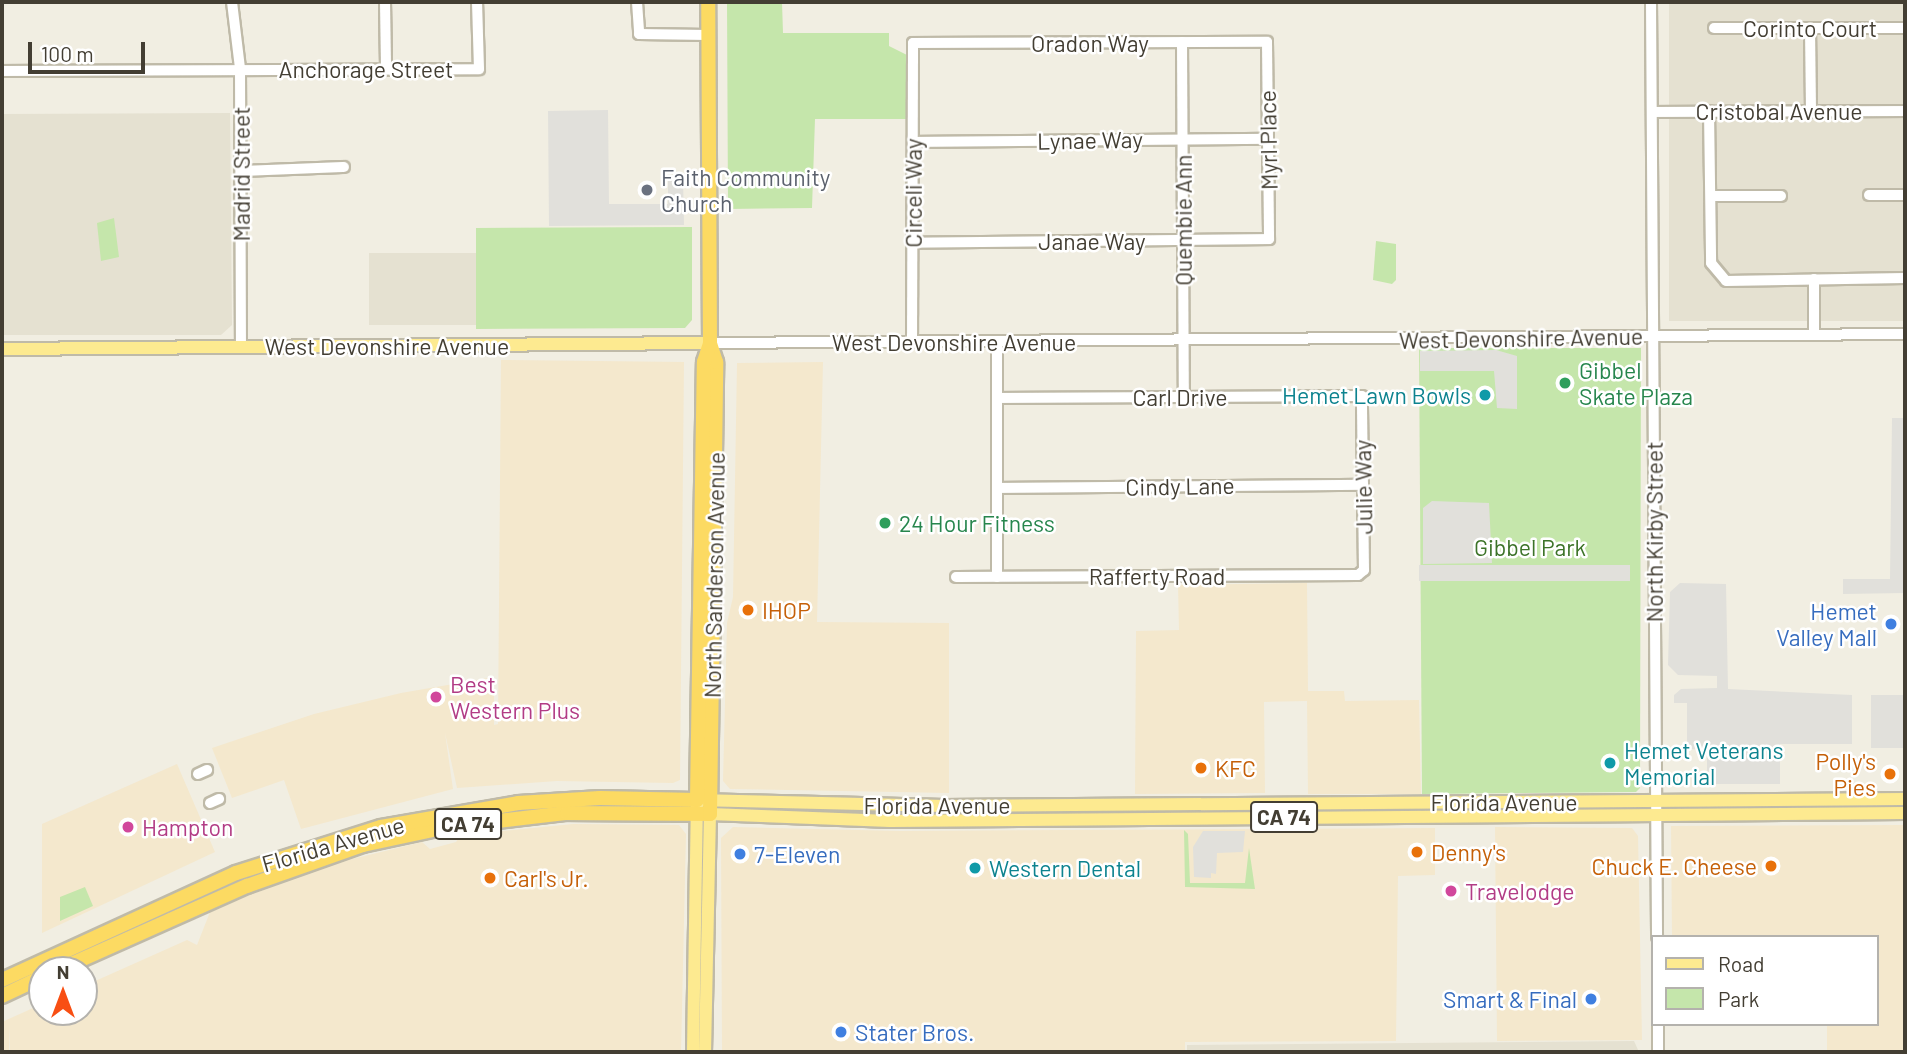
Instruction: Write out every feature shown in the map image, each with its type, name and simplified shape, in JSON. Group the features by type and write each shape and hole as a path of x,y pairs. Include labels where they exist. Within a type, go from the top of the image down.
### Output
{"highway":[{"name":"North Sanderson Avenue","path":"704,807 713,694 716,362 710,343 708,2"},
{"name":"North Sanderson Avenue","path":"704,807 699,639 704,362 710,343"},
{"path":"712,675 706,639 699,639 705,690 713,694"},
{"name":"Florida Avenue","path":"2,980 236,873 380,827 453,812 600,798 704,807"},
{"name":"Florida Avenue","path":"90,956 236,891 345,852 434,830 504,819 568,813 704,807"},
{"path":"345,852 367,838 452,819 453,812"},
{"path":"2,996 28,984"}],"main road":[{"name":"West Devonshire Avenue","path":"2,349 710,343"},
{"path":"1766,814 1791,808 1851,808 1869,799"},
{"name":"Florida Avenue","path":"704,807 1905,799"},
{"path":"1272,818 1285,812 1332,811 1335,803"},
{"path":"1361,817 1369,811 1395,811 1409,803"},
{"path":"1854,814 1881,805 1905,804"},
{"name":"Florida Avenue","path":"704,807 890,821 1905,814"},
{"path":"693,1052 695,926 704,807"},
{"path":"704,807 705,1052"},
{"path":"695,926 700,992 706,996"},
{"path":"694,1006 699,1009 699,1052"}],"street":[{"name":"Madrid Street","path":"232,2 240,68 241,347"},
{"path":"385,2 386,67"},
{"name":"Anchorage Street","path":"2,71 386,67 479,69 477,2"},
{"path":"637,2 639,34 708,36"},
{"name":"North Kirby Street","path":"1651,2 1657,935"},
{"name":"Corinto Court","path":"1714,28 1905,28"},
{"path":"1810,28 1811,111"},
{"name":"Quembie Ann","path":"1182,42 1184,397"},
{"name":"Oradon Way","path":"913,43 1267,42"},
{"name":"Myrl Place","path":"1267,42 1269,239"},
{"name":"Circeli Way","path":"912,342 913,43"},
{"name":"Cristobal Avenue","path":"1652,111 1905,111"},
{"path":"1709,111 1711,263 1726,281 1905,278"},
{"name":"Lynae Way","path":"913,142 1267,139"},
{"path":"240,171 344,167"},
{"path":"1711,195 1781,196"},
{"path":"1869,195 1905,195"},
{"name":"Janae Way","path":"914,243 1269,239"},
{"path":"1814,279 1814,335"},
{"name":"West Devonshire Avenue","path":"710,343 1905,334"},
{"path":"997,342 997,577"},
{"name":"Carl Drive","path":"998,398 1362,396"},
{"name":"Julie Way","path":"1357,575 1364,570 1362,396"},
{"name":"Cindy Lane","path":"998,488 1363,485"},
{"name":"Rafferty Road","path":"956,578 1357,575"},
{"path":"1658,1026 1658,1052"}],"shaded area":[{"path":"1669,2 1905,2 1905,321 1669,321"},
{"path":"608,110 609,204 668,204 668,177 683,177 684,225 549,226 548,111"},
{"path":"230,113 232,325 221,335 2,335 2,114"},
{"path":"369,253 476,253 476,325 369,325"},
{"path":"1496,350 1517,356 1517,409 1497,408 1494,371 1420,371 1420,351"},
{"path":"501,360 684,362 680,780 673,783 557,781 457,788 445,733 453,789 301,829 284,780 232,798 212,748 314,714 401,693 494,677 494,725 498,724"},
{"path":"823,362 817,622 949,623 949,793 730,789 723,781 727,623 733,597 737,363"},
{"path":"1892,418 1905,418 1905,593 1843,594 1843,579 1890,579"},
{"path":"1432,501 1489,503 1492,563 1423,564 1423,508"},
{"path":"1419,565 1630,565 1630,581 1419,581"},
{"path":"1307,583 1308,691 1344,691 1345,701 1419,700 1421,794 1308,794 1307,701 1264,702 1265,793 1135,794 1136,631 1179,630 1178,585"},
{"path":"1680,583 1726,584 1728,689 1852,695 1852,744 1780,744 1780,784 1707,784 1707,750 1687,749 1687,703 1674,703 1674,695 1681,689 1717,688 1717,676 1678,675 1668,665 1670,592"},
{"path":"1871,695 1905,695 1905,748 1871,748"},
{"path":"177,764 215,852 42,933 42,824"},
{"path":"573,824 679,825 686,834 681,1052 10,1052 9,1024 9,1052 2,1052 2,1022 28,1010 28,1026 98,1026 98,980 187,940 197,945 210,912 233,901 340,862 422,842 430,849 456,842 461,835"},
{"path":"1905,825 1905,1052 1827,1052 1827,1026 1879,1026 1879,935 1672,935 1671,826"},
{"path":"733,827 900,831 1435,828 1435,875 1398,876 1396,1041 1185,1042 1185,1052 722,1052 721,838"},
{"path":"1495,827 1632,828 1638,836 1642,1040 1497,1041"},
{"path":"1203,831 1245,831 1243,852 1217,853 1216,874 1211,873 1211,878 1194,877 1193,847"},
{"path":"1634,1041 1639,1052 1187,1052 1187,1045"}],"green space":[{"path":"727,2 782,2 783,33 889,33 889,46 907,55 906,119 815,119 812,208 728,209"},
{"path":"114,218 119,257 101,261 97,223"},
{"path":"692,227 692,320 685,328 476,329 476,228"},
{"path":"1376,241 1396,244 1396,280 1392,284 1373,280"},
{"name":"Gibbel Park","path":"1419,348 1641,348 1640,788 1636,792 1422,794"},
{"path":"1184,830 1188,834 1190,883 1245,883 1249,848 1255,889 1185,887"},
{"path":"85,887 93,906 60,921 60,897"}],"place":[{"name":"Faith Community Church","path":"647,190"},
{"name":"Gibbel Skate Plaza","path":"1565,383"},
{"name":"Hemet Lawn Bowls","path":"1485,395"},
{"name":"24 Hour Fitness","path":"885,523"},
{"name":"IHOP","path":"748,610"},
{"name":"Hemet Valley Mall","path":"1891,624"},
{"name":"Best Western Plus","path":"436,697"},
{"name":"Hemet Veterans Memorial","path":"1610,763"},
{"name":"KFC","path":"1201,768"},
{"name":"Polly's Pies","path":"1890,774"},
{"name":"Hampton","path":"128,827"},
{"name":"Denny's","path":"1417,852"},
{"name":"7-Eleven","path":"740,854"},
{"name":"Chuck E. Cheese","path":"1771,866"},
{"name":"Western Dental","path":"975,868"},
{"name":"Carl's Jr.","path":"490,878"},
{"name":"Travelodge","path":"1451,891"},
{"name":"Smart & Final","path":"1591,999"},
{"name":"Stater Bros.","path":"841,1032"}]}
